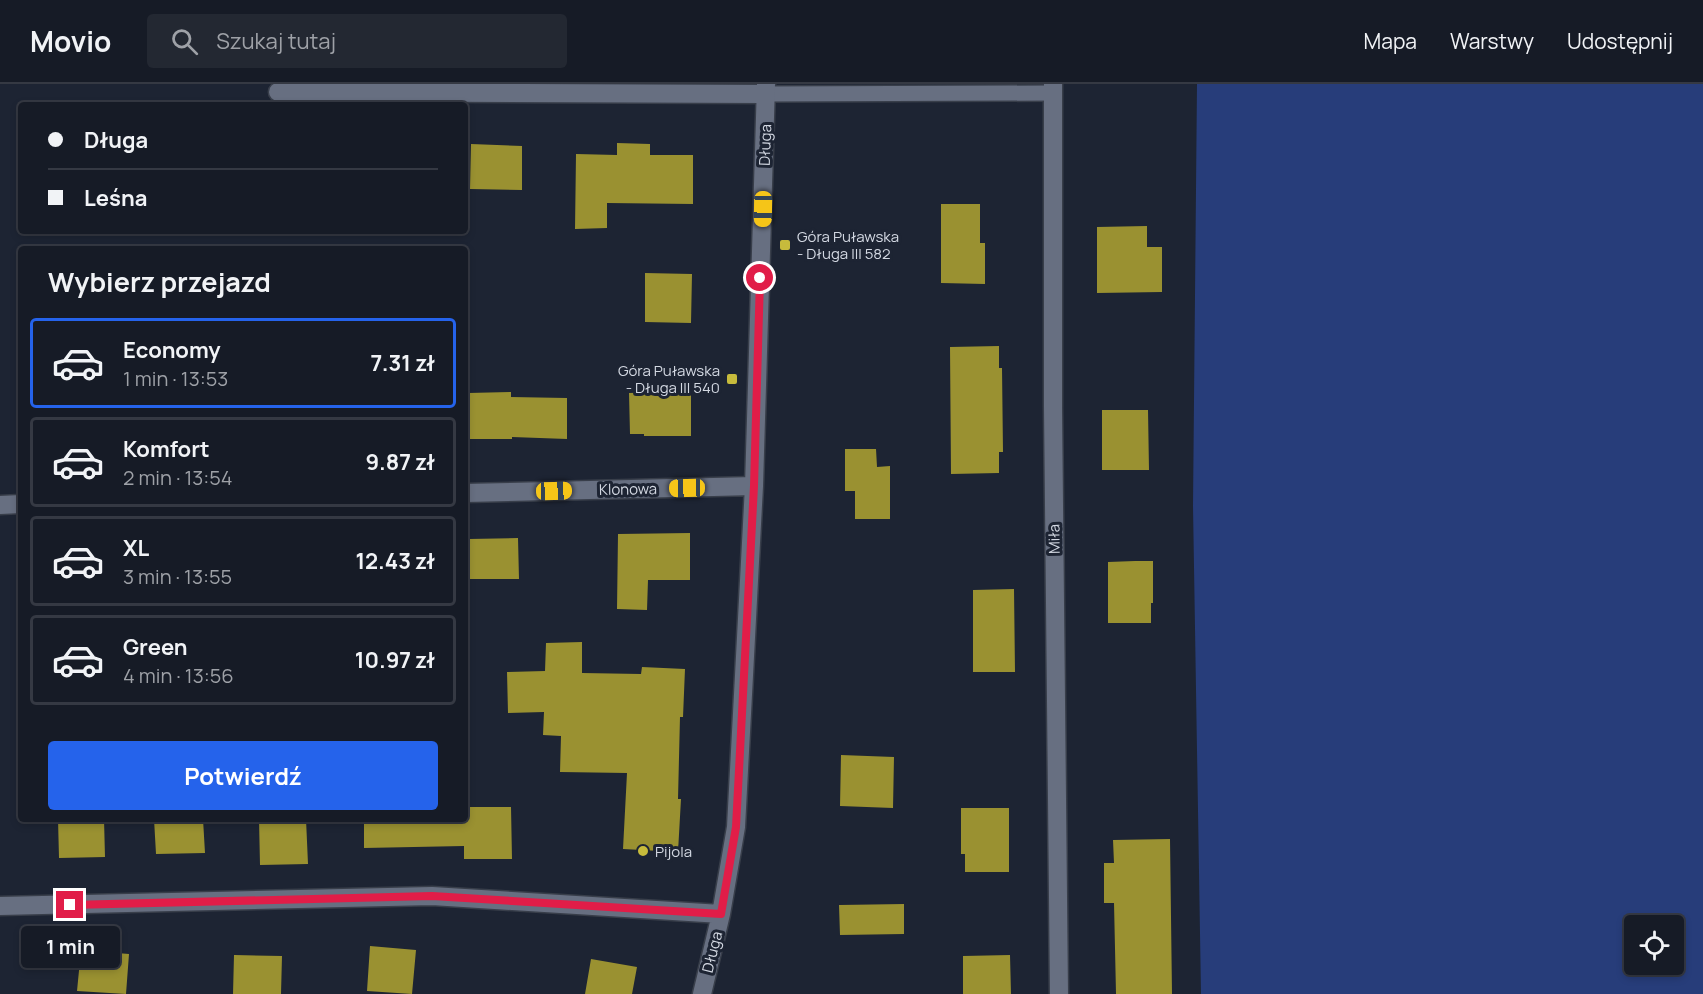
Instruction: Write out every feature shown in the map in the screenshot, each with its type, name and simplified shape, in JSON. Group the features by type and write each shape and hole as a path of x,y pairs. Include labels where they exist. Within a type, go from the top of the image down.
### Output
{"street":[{"path":"278,92 766,89"},
{"name":"Długa","path":"702,994 721,914 736,827 754,486 766,89"},
{"name":"Miła","path":"1053,89 1053,407 1059,994"},
{"name":"Klonowa","path":"468,493 754,486"},
{"path":"0,505 18,504"},
{"path":"0,906 432,896 721,914"}],"lane":[{"path":"766,89 1053,89"}],"shaded area":[{"path":"1197,84 1703,84 1703,994 1201,994 1193,506"}],"building":[{"path":"617,143 650,144 650,155 693,155 693,204 607,203 607,228 575,229 576,154 617,155"},
{"path":"471,144 522,146 522,190 470,189"},
{"path":"941,204 980,204 980,243 985,243 985,284 941,283"},
{"path":"1147,226 1147,247 1162,247 1162,292 1097,293 1097,227"},
{"path":"645,273 692,274 691,323 645,322"},
{"path":"999,346 999,368 1002,368 1003,452 999,452 999,473 951,474 950,347"},
{"path":"511,392 511,397 567,398 567,439 512,437 512,439 468,439 468,393"},
{"path":"691,392 691,436 630,434 629,393"},
{"path":"1102,410 1148,410 1149,470 1102,470"},
{"path":"845,449 876,449 877,467 890,466 890,519 855,519 855,491 845,491"},
{"path":"690,533 690,580 648,580 647,610 617,609 618,534"},
{"path":"518,538 519,579 470,579 469,539"},
{"path":"1153,561 1151,623 1108,623 1108,562"},
{"path":"1014,589 1015,672 973,672 973,590"},
{"path":"582,642 582,673 641,674 642,667 685,669 683,717 680,717 678,799 681,799 678,852 623,849 627,773 560,772 561,736 543,735 544,712 508,713 507,672 545,671 546,643"},
{"path":"841,755 894,757 893,808 840,806"},
{"path":"468,807 511,807 512,859 464,859 464,846 364,848 364,822 468,822"},
{"path":"961,808 1009,808 1009,872 965,872 965,854 961,854"},
{"path":"58,822 104,822 105,857 59,858"},
{"path":"154,822 203,822 205,853 156,854"},
{"path":"259,822 306,822 308,864 260,865"},
{"path":"1170,839 1172,994 1116,994 1114,903 1104,903 1104,863 1114,863 1113,840"},
{"path":"904,904 904,934 840,935 839,905"},
{"path":"370,946 416,950 412,994 367,991"},
{"path":"81,950 129,954 126,994 77,991"},
{"path":"234,955 282,956 281,994 233,994"},
{"path":"1010,955 1011,994 963,994 963,956"},
{"path":"591,959 637,967 632,994 585,994"}],"place":[{"name":"Góra Puławska - Długa III 582","path":"785,245"},
{"name":"Góra Puławska - Długa III 540","path":"732,379"},
{"name":"Pijola","path":"643,851"}],"route":[{"path":"70,905 432,896 721,914 736,827 754,486 760,278"}]}
